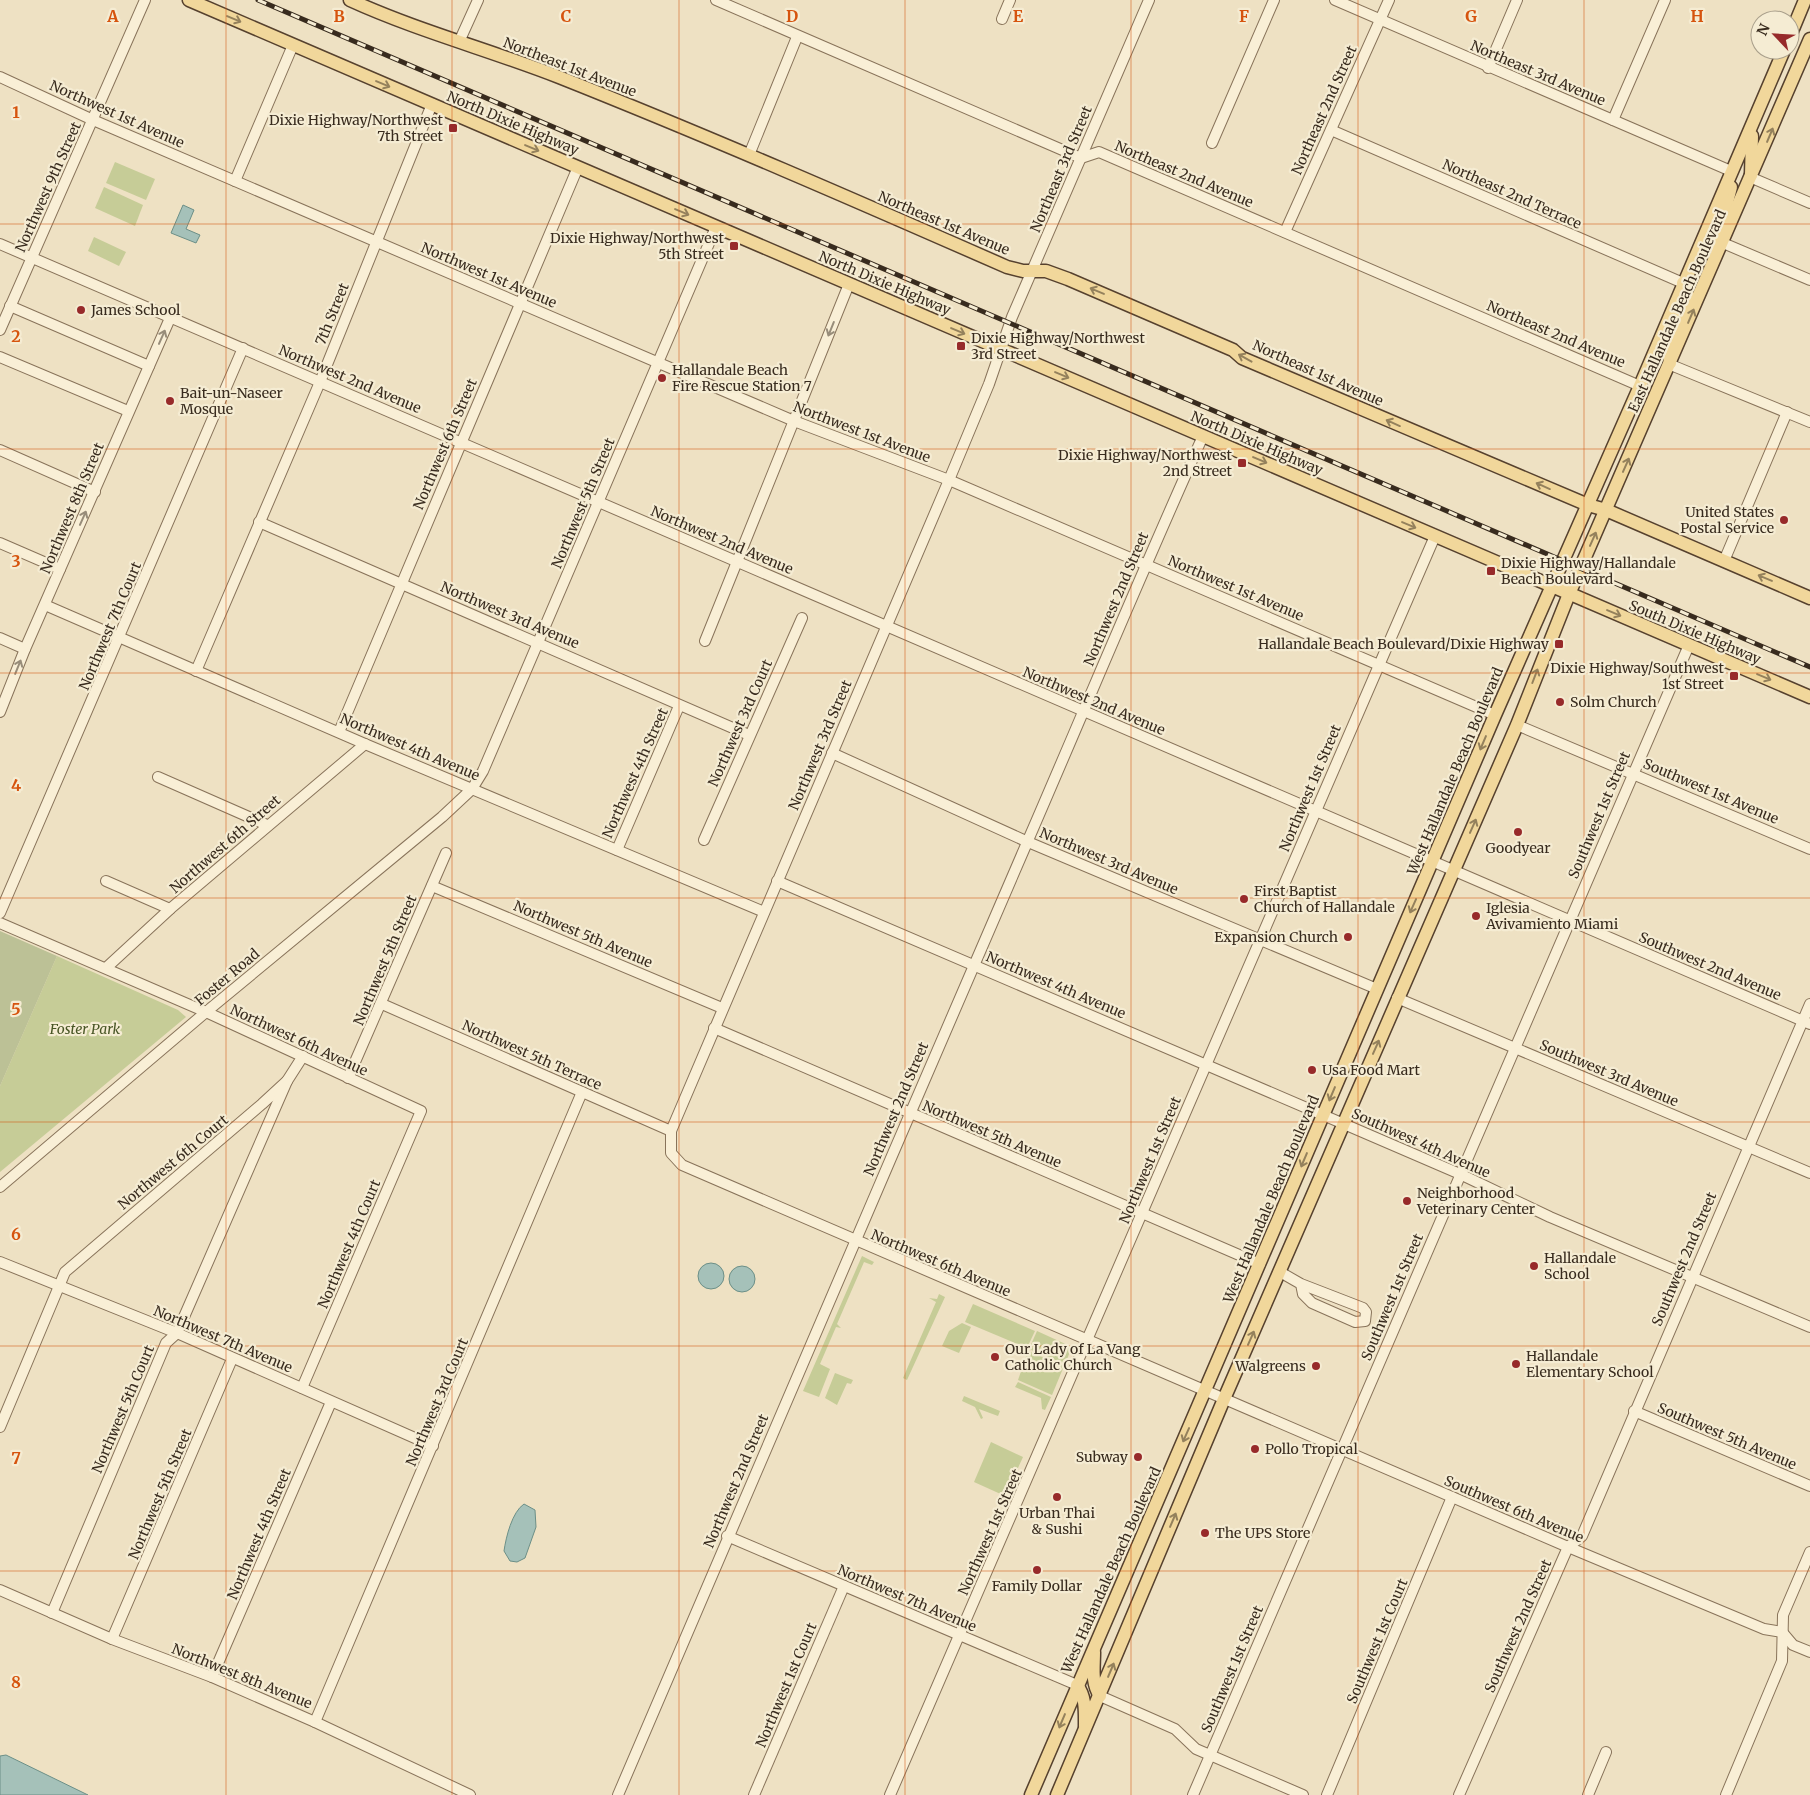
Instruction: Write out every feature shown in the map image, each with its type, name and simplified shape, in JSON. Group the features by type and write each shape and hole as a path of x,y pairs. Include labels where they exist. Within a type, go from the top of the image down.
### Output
{"main road":[{"name":"North Dixie Highway","path":"189,0 1569,594"},
{"name":"Northeast 1st Avenue","path":"350,0 395,21 557,76 748,155 1007,267 1033,271 1046,270 1068,279 1233,350 1242,358 1588,505 1606,510 1810,598"},
{"path":"1800,12 1805,0"},
{"name":"East Hallandale Beach Boulevard","path":"1569,594 1752,178 1810,39"},
{"name":"East Hallandale Beach Boulevard","path":"1551,586 1640,386 1780,60"},
{"path":"1752,178 1750,145 1754,123"},
{"path":"1712,267 1716,241 1733,179 1732,171"},
{"path":"1670,364 1668,344 1688,295 1683,283"},
{"name":"West Hallandale Beach Boulevard","path":"1031,1795 1551,586"},
{"path":"1057,1795 1342,1124 1517,725 1569,594"},
{"name":"South Dixie Highway","path":"1569,594 1810,697"},
{"path":"1095,1644 1093,1678 1095,1688 1100,1696"},
{"path":"1077,1685 1082,1691 1085,1731"}],"street":[{"name":"Northwest 9th Street","path":"0,330 145,0"},
{"path":"458,42 478,0"},
{"path":"716,0 797,37 1080,158"},
{"path":"1002,19 1010,0"},
{"name":"Northeast 3rd Street","path":"1001,349 1012,317 1149,0"},
{"path":"1212,143 1274,0"},
{"name":"Northeast 3rd Avenue","path":"1334,0 1488,68 1732,171"},
{"name":"Northeast 2nd Street","path":"1286,232 1388,0"},
{"path":"1488,68 1517,0"},
{"path":"1613,120 1665,0"},
{"path":"748,155 797,37"},
{"path":"235,181 294,45"},
{"name":"Northwest 1st Avenue","path":"0,77 93,120 520,304 794,421 949,480 1494,715"},
{"name":"7th Street","path":"196,671 320,382 432,104"},
{"name":"Northeast 2nd Terrace","path":"1331,130 1683,283"},
{"name":"Northeast 2nd Avenue","path":"1080,158 1099,152 1640,386"},
{"name":"Northwest 6th Street","path":"339,732 400,583 578,167"},
{"path":"1752,178 1810,203"},
{"name":"Northwest 5th Street","path":"472,789 483,771 716,227"},
{"path":"1723,242 1810,280"},
{"name":"Northwest 2nd Avenue","path":"0,244 171,316 1083,712 1433,861"},
{"path":"705,640 849,284"},
{"path":"10,306 148,366"},
{"name":"Northwest 8th Street","path":"0,712 25,649 171,316"},
{"name":"Northwest 7th Court","path":"0,913 120,638 243,348"},
{"name":"Northwest 3rd Street","path":"671,1153 671,1130 949,480 1001,349"},
{"path":"0,356 128,412"},
{"path":"1670,364 1810,422"},
{"path":"1724,561 1787,412"},
{"name":"Northwest 2nd Street","path":"618,1795 908,1114 1028,842 1145,564 1203,436"},
{"path":"0,450 94,492"},
{"name":"Northwest 3rd Avenue","path":"259,522 539,642 679,706 749,735"},
{"name":"Northwest 1st Street","path":"890,1795 1435,536"},
{"path":"0,543 60,569"},
{"name":"Northwest 4th Avenue","path":"45,605 365,744 764,912"},
{"name":"Northwest 3rd Court","path":"704,840 802,618"},
{"path":"0,638 25,649"},
{"name":"Southwest 1st Street","path":"1193,1795 1689,645"},
{"name":"Northwest 4th Street","path":"616,850 679,706"},
{"name":"Southwest 1st Avenue","path":"1517,725 1633,772 1810,849"},
{"name":"Northwest 6th Street","path":"106,968 170,909 365,744"},
{"name":"Northwest 3rd Avenue","path":"832,753 1028,842 1377,989"},
{"path":"158,777 267,826"},
{"name":"Foster Road","path":"0,1187 206,1012 442,817 472,789"},
{"name":"Northwest 5th Street","path":"348,1078 382,1004 446,853"},
{"name":"Southwest 2nd Avenue","path":"1433,861 1806,1023"},
{"path":"106,881 170,909"},
{"name":"Northwest 4th Avenue","path":"777,881 1323,1115"},
{"name":"Northwest 5th Avenue","path":"432,886 722,1008"},
{"name":"Northwest 6th Avenue","path":"0,923 206,1012 421,1111"},
{"name":"Southwest 3rd Avenue","path":"1397,998 1810,1173"},
{"name":"Northwest 5th Terrace","path":"382,1004 671,1130"},
{"name":"Southwest 2nd Street","path":"1459,1795 1568,1548 1582,1536 1748,1146 1806,1023 1810,1004"},
{"name":"Northwest 5th Avenue","path":"714,1028 908,1114 1260,1264"},
{"name":"Northwest 6th Court","path":"58,1286 65,1272 287,1081 303,1056"},
{"name":"Northwest 5th Court","path":"52,1613 166,1343 177,1334 287,1081"},
{"name":"Northwest 3rd Court","path":"315,1722 434,1446 582,1092"},
{"name":"Northwest 4th Court","path":"302,1388 421,1111"},
{"name":"Southwest 4th Avenue","path":"1323,1115 1460,1174 1550,1217 1810,1328"},
{"name":"Northwest 6th Avenue","path":"671,1153 682,1165 1206,1390"},
{"name":"Northwest 7th Avenue","path":"0,1262 177,1334 434,1446"},
{"path":"1280,1272 1302,1284 1363,1308 1366,1312 1365,1321 1355,1322 1312,1303 1303,1294 1302,1284"},
{"path":"0,1427 58,1286"},
{"name":"Northwest 5th Street","path":"112,1639 232,1359"},
{"name":"Southwest 6th Avenue","path":"1206,1390 1568,1548 1764,1629 1782,1632 1793,1645 1810,1652"},
{"name":"Northwest 4th Street","path":"212,1677 332,1402"},
{"name":"Southwest 5th Avenue","path":"1634,1411 1810,1486"},
{"name":"Southwest 1st Court","path":"1327,1795 1452,1497"},
{"name":"Northwest 7th Avenue","path":"727,1536 1077,1685"},
{"path":"1726,1795 1782,1661 1783,1614 1810,1552"},
{"name":"Northwest 1st Court","path":"754,1795 844,1586"},
{"name":"Northwest 8th Avenue","path":"0,1590 112,1639 212,1677 315,1722 470,1795"},
{"path":"1100,1696 1175,1729 1191,1746 1302,1795"},
{"path":"1588,1795 1606,1752"}],"green space":[{"path":"115,162 155,179 146,200 106,183"},
{"path":"104,187 143,205 135,226 95,208"},
{"path":"94,237 126,252 119,266 88,251"},
{"path":"0,931 57,956 0,1086"},
{"name":"Foster Park","path":"57,956 178,1010 186,1017 0,1172 0,1086"},
{"path":"862,1256 874,1262 872,1265 864,1262 837,1324 841,1328 836,1327 820,1364 830,1369 819,1397 803,1391"},
{"path":"939,1294 945,1297 907,1380 903,1378 936,1302 929,1298 937,1299"},
{"path":"973,1304 1035,1331 1027,1348 965,1322"},
{"path":"962,1323 971,1327 959,1353 942,1346 949,1331"},
{"path":"1037,1331 1072,1347 1065,1364 1029,1349"},
{"path":"1028,1351 1064,1366 1052,1395 1018,1380"},
{"path":"835,1373 853,1380 851,1384 847,1383 837,1405 825,1398"},
{"path":"1018,1382 1051,1397 1045,1410 1042,1409 1041,1398 1015,1387"},
{"path":"964,1396 1000,1411 998,1416 979,1409 983,1418 981,1419 975,1407 962,1401"},
{"path":"991,1442 1023,1457 1005,1496 974,1482"}],"water":[{"path":"183,205 194,210 186,229 200,235 196,243 171,233"},
{"path":"711,1263 720,1267 724,1276 720,1285 711,1289 702,1285 698,1276 702,1267"},
{"path":"742,1266 751,1270 755,1279 751,1288 742,1292 733,1288 729,1279 733,1270"},
{"path":"524,1504 535,1510 536,1527 525,1558 517,1562 510,1561 504,1551 506,1539 516,1513"},
{"path":"6,1755 88,1795 0,1795 0,1756"}],"railway":[{"path":"258,0 1810,667"}],"place":[{"name":"Dixie Highway/Northwest 7th Street","path":"453,128"},
{"name":"Dixie Highway/Northwest 5th Street","path":"734,246"},
{"name":"James School","path":"81,310"},
{"name":"Dixie Highway/Northwest 3rd Street","path":"961,346"},
{"name":"Hallandale Beach Fire Rescue Station 7","path":"662,378"},
{"name":"Bait-un-Naseer Mosque","path":"170,401"},
{"name":"Dixie Highway/Northwest 2nd Street","path":"1242,463"},
{"name":"United States Postal Service","path":"1784,520"},
{"name":"Dixie Highway/Hallandale Beach Boulevard","path":"1491,571"},
{"name":"Hallandale Beach Boulevard/Dixie Highway","path":"1559,644"},
{"name":"Dixie Highway/Southwest 1st Street","path":"1734,676"},
{"name":"Solm Church","path":"1560,702"},
{"name":"Goodyear","path":"1518,832"},
{"name":"First Baptist Church of Hallandale","path":"1244,899"},
{"name":"Iglesia Avivamiento Miami","path":"1476,916"},
{"name":"Expansion Church","path":"1348,937"},
{"name":"Usa Food Mart","path":"1312,1070"},
{"name":"Neighborhood Veterinary Center","path":"1407,1201"},
{"name":"Hallandale School","path":"1534,1266"},
{"name":"Our Lady of La Vang Catholic Church","path":"995,1357"},
{"name":"Hallandale Elementary School","path":"1516,1364"},
{"name":"Walgreens","path":"1316,1366"},
{"name":"Pollo Tropical","path":"1255,1449"},
{"name":"Subway","path":"1138,1457"},
{"name":"Urban Thai & Sushi","path":"1057,1497"},
{"name":"The UPS Store","path":"1205,1533"},
{"name":"Family Dollar","path":"1037,1570"}]}
